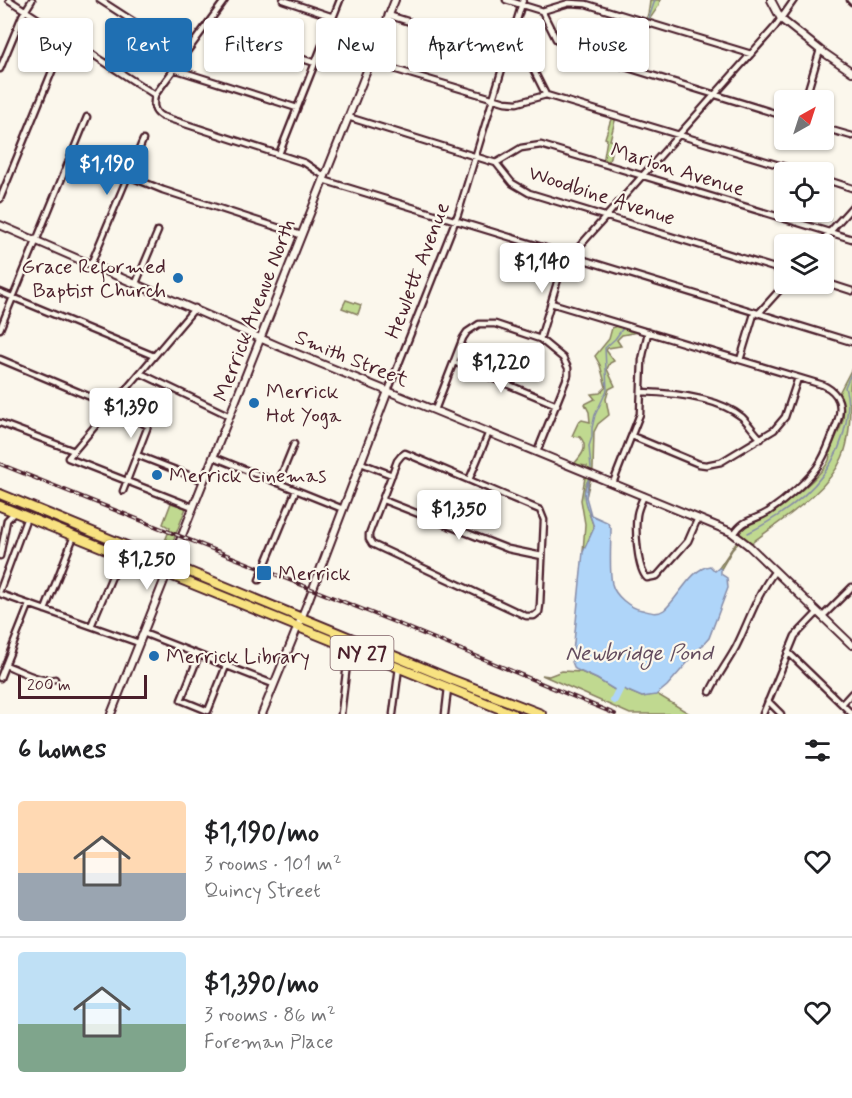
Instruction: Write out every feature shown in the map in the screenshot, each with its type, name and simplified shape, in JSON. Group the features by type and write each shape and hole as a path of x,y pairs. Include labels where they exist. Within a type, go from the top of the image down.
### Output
{"highway":[{"name":"NY 27","path":"0,494 301,617 449,684 498,711 513,714"},
{"name":"NY 27","path":"0,506 349,648 541,714"}],"street":[{"path":"9,0 36,18"},
{"path":"0,69 32,0"},
{"path":"100,0 128,18"},
{"path":"212,18 225,0"},
{"path":"283,0 333,17"},
{"path":"279,154 340,0"},
{"name":"Merrick Avenue North","path":"387,18 394,0"},
{"path":"506,0 522,2 542,11 556,39 570,50 774,113"},
{"path":"771,0 781,20 852,72"},
{"path":"540,339 568,256 751,54 781,20 794,0"},
{"name":"Hewlett Avenue","path":"517,18 522,2"},
{"path":"542,11 569,3 590,2 751,54"},
{"path":"388,15 408,21"},
{"path":"192,45 204,28"},
{"path":"808,90 820,50"},
{"path":"304,59 315,63"},
{"path":"396,70 505,102 518,103 546,95 774,164"},
{"path":"0,199 52,72"},
{"path":"120,72 155,95"},
{"path":"172,72 155,95 153,105 155,111 161,116 305,163 323,178 455,222 852,342"},
{"path":"183,72 297,108"},
{"name":"Merrick Avenue North","path":"111,714 366,72"},
{"name":"Hewlett Avenue","path":"262,714 455,222 501,72"},
{"path":"533,72 546,95"},
{"path":"0,329 87,117"},
{"path":"348,117 496,163"},
{"path":"834,131 852,136"},
{"path":"91,264 143,140"},
{"name":"Marion Avenue","path":"496,163 521,148 540,145 852,240"},
{"path":"72,153 163,190 301,235"},
{"name":"Woodbine Avenue","path":"496,163 512,183 522,190 774,268"},
{"path":"834,182 852,188"},
{"path":"829,233 852,207"},
{"name":"Smith Street","path":"0,225 261,338 734,534 852,645"},
{"path":"136,283 158,231"},
{"path":"834,285 852,291"},
{"path":"0,292 154,356"},
{"path":"740,360 756,314 775,294"},
{"path":"551,303 830,388 837,396 840,415 818,466 807,479 768,512 745,521 734,534"},
{"path":"193,507 68,458 195,308"},
{"path":"435,410 467,332 479,324 495,324 540,339 563,358 568,368 567,381 537,452"},
{"path":"613,483 640,414 642,360 648,332"},
{"path":"0,359 112,406 148,426 123,491"},
{"path":"454,362 557,405"},
{"path":"140,373 230,417"},
{"path":"632,436 691,461 706,465 721,462 774,430 785,417 798,378"},
{"path":"642,392 679,394 724,407 741,417 760,439"},
{"path":"0,423 74,451"},
{"path":"469,480 489,432"},
{"path":"279,483 294,444"},
{"path":"405,453 538,508 544,520 539,612 530,617 372,544 369,534 392,475 401,456 405,453"},
{"path":"137,455 204,481"},
{"path":"214,457 343,509"},
{"path":"361,463 392,475"},
{"path":"259,580 296,490"},
{"path":"644,496 637,513 637,526 640,566 647,578 657,576 688,542 698,518"},
{"path":"383,500 508,549 542,556"},
{"path":"0,556 7,520 15,512"},
{"path":"27,517 0,592 29,605 139,643"},
{"path":"0,518 7,520"},
{"path":"45,610 74,536"},
{"path":"91,626 121,555"},
{"path":"710,692 740,639 763,586 775,572"},
{"path":"763,714 795,636 852,586"},
{"path":"0,678 29,605"},
{"path":"143,633 273,684"},
{"path":"341,714 349,648"},
{"path":"788,652 852,714"},
{"path":"199,655 181,700 190,704 208,711 226,666"},
{"path":"5,664 41,679 48,681 55,679"},
{"path":"393,714 399,667"},
{"path":"445,714 449,684"},
{"path":"842,704 852,693"},
{"path":"768,701 781,714"}],"green space":[{"path":"650,0 660,0 649,20"},
{"path":"612,116 616,117 610,140 614,141 608,165 603,163 607,139 605,138"},
{"path":"346,300 361,305 358,314 342,308"},
{"path":"618,325 629,331 638,332 622,335 617,340 621,346 606,350 614,361 607,369 615,386 609,389 606,399 609,415 598,424 594,432 593,469 586,497 588,480 586,486 585,498 594,528 583,552 585,524 581,500 587,466 574,464 582,454 584,444 580,437 572,436 578,423 582,420 590,422 585,404 595,399 591,394 600,393 606,387 595,356 609,339 612,328"},
{"path":"852,368 847,442 835,471 814,495 749,545 742,539 732,550 721,569 719,568 739,538 735,534 747,524 767,516 782,506 819,474 829,460 843,416 838,395"},
{"path":"171,503 186,508 167,557 160,554 170,528 163,524"},
{"path":"562,671 581,672 618,692 621,688 642,697 657,694 690,714 630,714 542,675 549,676"}],"water":[{"name":"Newbridge Pond","path":"589,478 586,497 591,515 607,522 611,528 612,584 616,593 628,604 637,609 661,612 703,568 710,566 715,571 719,568 721,574 727,578 728,588 709,638 667,686 656,695 642,697 621,688 618,692 575,669 572,662 583,552 594,528 584,498"}],"waterway":[{"path":"649,18 655,0"},
{"path":"591,468 589,446 592,428 595,415 607,390 605,348 623,328"},
{"path":"748,533 781,514 823,475 841,442 848,405 845,387 852,371"},
{"path":"614,700 622,684"}],"railway":[{"path":"0,464 404,626 615,714"}],"place":[{"name":"Grace Reformed Baptist Church","path":"178,278"},
{"name":"Merrick Hot Yoga","path":"254,403"},
{"name":"Merrick Cinemas","path":"157,475"},
{"name":"Merrick","path":"264,573"},
{"name":"Merrick Library","path":"154,656"}]}
